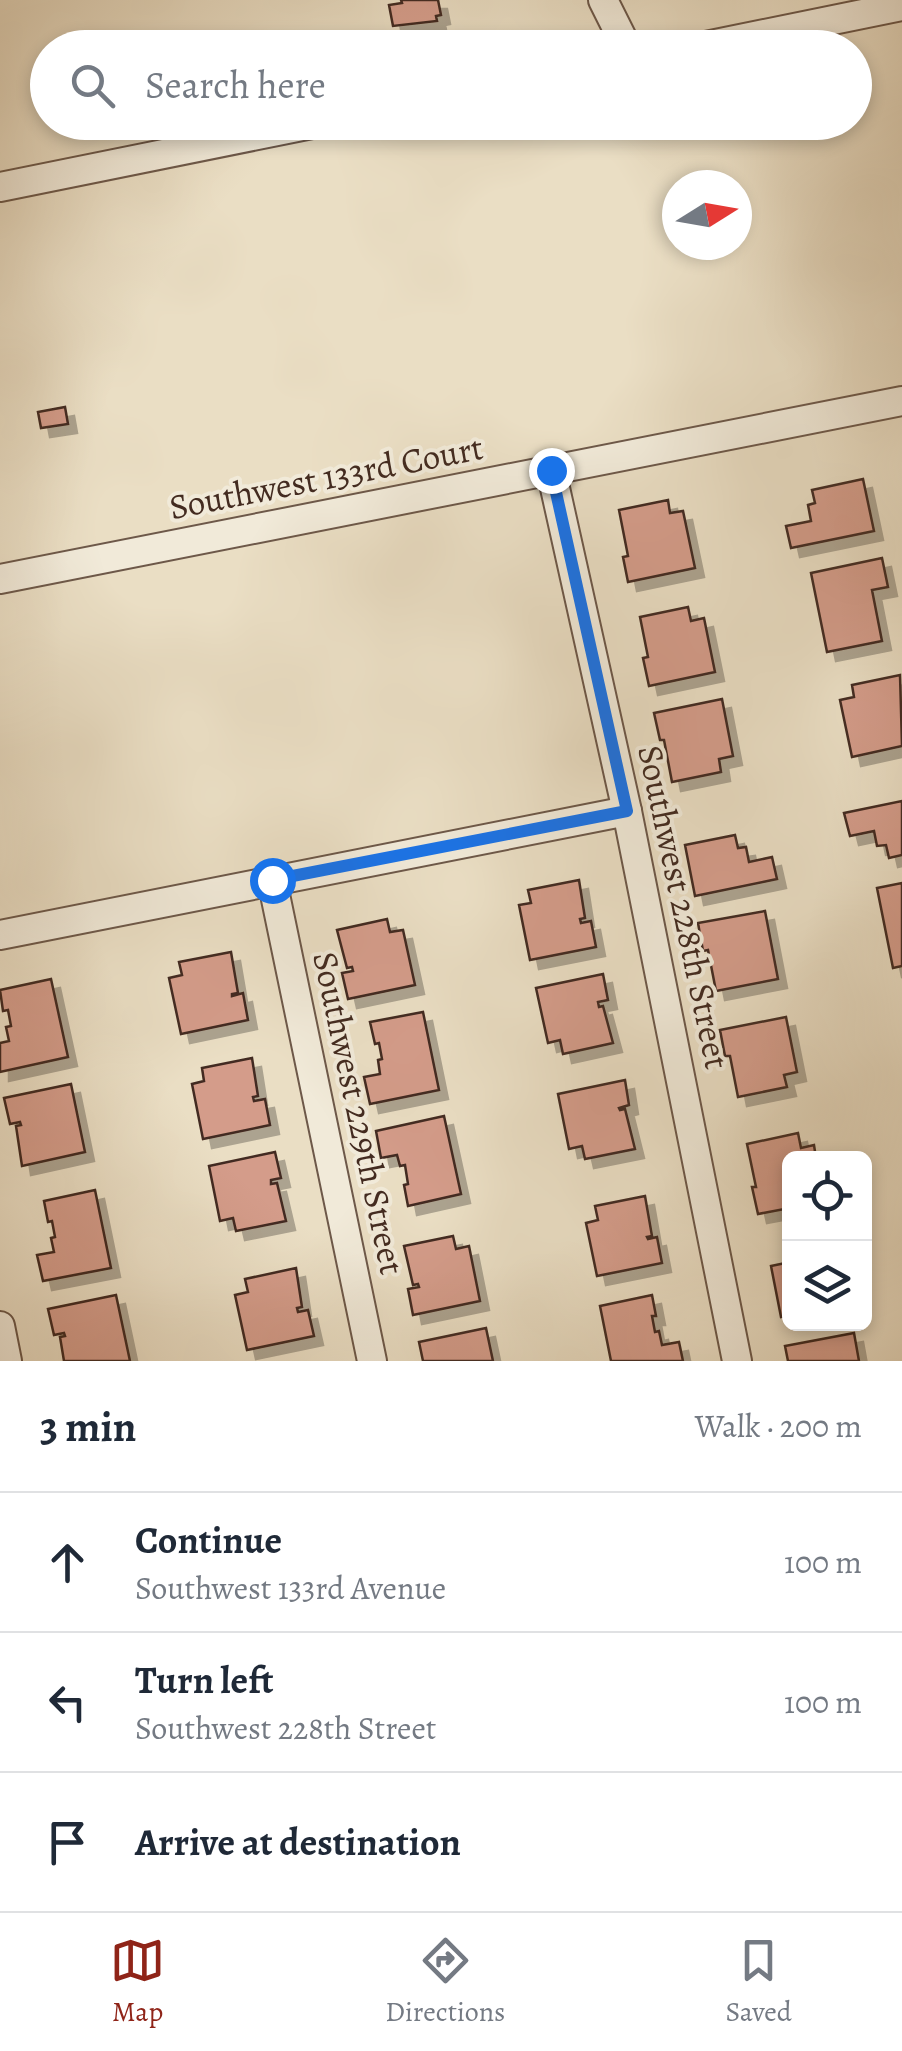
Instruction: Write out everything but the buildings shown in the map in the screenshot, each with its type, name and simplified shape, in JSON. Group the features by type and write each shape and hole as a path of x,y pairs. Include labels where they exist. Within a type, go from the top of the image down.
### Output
{"street":[{"path":"603,0 618,30"},
{"path":"784,30 902,6"},
{"path":"0,187 233,140"},
{"name":"Southwest 133rd Court","path":"0,579 901,405"},
{"name":"Southwest 228th Street","path":"551,470 627,811 737,1361"},
{"path":"0,934 627,811"},
{"name":"Southwest 229th Street","path":"272,880 372,1361"},
{"path":"0,1326 8,1361"}],"route":[{"path":"272,880 627,811 551,470"}]}
